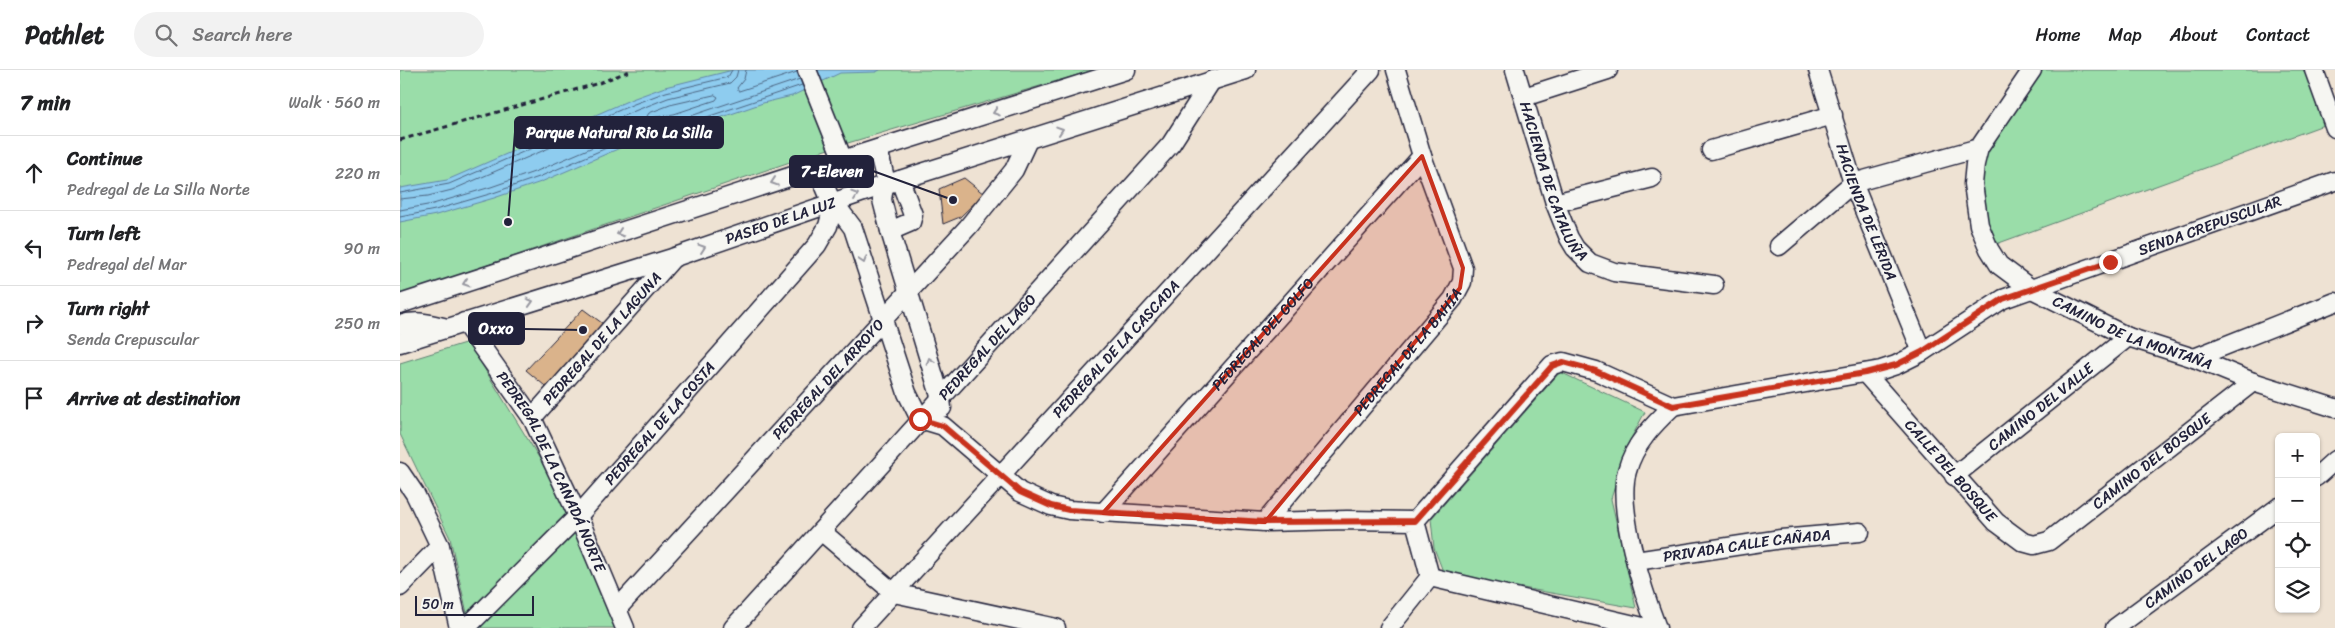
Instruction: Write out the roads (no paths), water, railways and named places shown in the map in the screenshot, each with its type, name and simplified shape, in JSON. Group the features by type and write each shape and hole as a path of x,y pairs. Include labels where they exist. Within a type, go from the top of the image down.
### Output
{"street":[{"path":"807,70 840,153"},
{"path":"400,304 817,168 840,153 878,149 1126,70"},
{"name":"PASEO DE LA LUZ","path":"400,343 672,258 892,183 1246,70"},
{"name":"PEDREGAL DE LA CASCADA","path":"862,628 1371,70"},
{"name":"PEDREGAL DE LA BAHÍA","path":"1265,522 1460,288 1463,268 1422,156 1396,70"},
{"name":"HACIENDA DE CATALUÑA","path":"1515,70 1555,203 1575,248 1590,263 1614,272 1714,285"},
{"path":"1524,97 1608,70"},
{"name":"HACIENDA DE LÉRIDA","path":"1818,70 1853,183 1922,352"},
{"name":"CAMINO DE LA MONTAÑA","path":"2032,70 1979,148 1973,184 1979,225 1989,249 1999,265 2030,288 2128,337 2194,358 2253,382 2335,408"},
{"path":"2314,70 2335,128"},
{"name":"PEDREGAL DEL LAGO","path":"733,628 920,419 1171,144 1212,80"},
{"path":"1711,150 1833,115"},
{"name":"PEDREGAL DEL ARROYO","path":"618,608 968,227 1014,170 1028,140"},
{"path":"1780,246 1853,183 1979,148"},
{"path":"878,149 884,169 912,214 912,222 890,231"},
{"name":"PEDREGAL DEL GOLFO","path":"1103,513 1422,156"},
{"path":"817,168 825,190 853,228 907,393 920,419 943,426 1020,492 1051,506 1103,513 1265,522 1415,521 1552,366 1563,362 1596,371 1673,406 1655,424 1638,446 1627,471 1623,496 1626,520 1636,560 1657,628"},
{"path":"1555,203 1652,178"},
{"name":"SENDA CREPUSCULAR","path":"1673,406 1865,373 1896,365 1922,352 2003,299 2335,181"},
{"path":"892,183 882,200 908,293 941,398 943,426"},
{"name":"PEDREGAL DE LA COSTA","path":"466,628 578,516 817,245 828,226 834,202"},
{"name":"PEDREGAL DE LA LAGUNA","path":"532,418 672,258"},
{"path":"2194,358 2335,302"},
{"path":"400,325 411,321 447,328"},
{"name":"PEDREGAL DE LA CANADÁ NORTE","path":"464,322 532,418 578,516 625,628"},
{"name":"CAMINO DEL VALLE","path":"1954,476 2128,337"},
{"name":"CALLE DEL BOSQUE","path":"1865,373 1954,476 2007,533 2023,542 2034,545 2049,541"},
{"name":"CAMINO DEL BOSQUE","path":"2049,541 2253,382"},
{"path":"2320,473 2335,460"},
{"path":"400,472 419,500 440,546 459,628"},
{"name":"CAMINO DEL LAGO","path":"2115,628 2275,510"},
{"path":"1415,521 1430,577"},
{"path":"821,531 894,593 1013,623 1056,628"},
{"name":"PRIVADA CALLE CAÑADA","path":"1636,560 1781,539 1860,532"},
{"path":"400,587 440,546"},
{"path":"1389,628 1400,618 1430,577"},
{"path":"1430,577 1647,628"}],"water":[{"path":"733,70 880,70 876,72 840,73 792,96 763,103 679,132 652,137 627,145 541,182 494,198 436,215 400,222 400,188 447,180 632,99 665,87"}],"place":[{"name":"7-Eleven","path":"953,200"},
{"name":"Parque Natural Rio La Silla","path":"508,222"},
{"name":"Oxxo","path":"583,330"}]}
